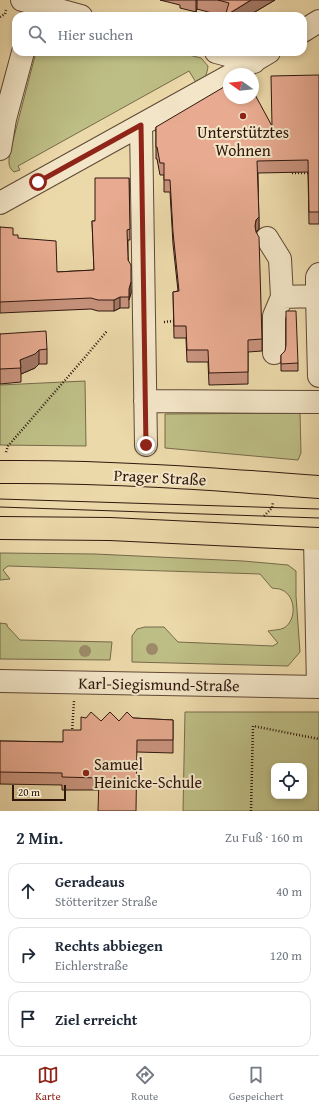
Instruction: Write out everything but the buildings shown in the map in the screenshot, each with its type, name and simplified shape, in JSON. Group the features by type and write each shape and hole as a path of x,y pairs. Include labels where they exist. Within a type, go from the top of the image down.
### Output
{"main road":[{"name":"Prager Straße","path":"0,472 149,476 319,487"},
{"path":"0,528 110,529 317,539"}],"street":[{"path":"32,5 63,12"},
{"path":"307,28 319,21"},
{"path":"0,149 3,118 22,56"},
{"path":"243,68 262,57"},
{"path":"2,197 141,125 223,79"},
{"path":"141,125 146,445"},
{"path":"267,238 280,259 282,297 274,316 274,353"},
{"path":"319,274 317,277 319,376"},
{"path":"282,297 317,296"},
{"path":"145,401 319,402"},
{"path":"317,539 318,687"},
{"name":"Karl-Siegismund-Straße","path":"0,681 318,687"}],"path":[{"path":"292,173 312,172"},
{"path":"164,322 174,321"},
{"path":"6,452 8,446 107,331"},
{"path":"263,517 272,508 274,498"},
{"path":"72,735 74,683"},
{"path":"251,811 253,726 319,739"}],"green space":[{"path":"35,56 193,56 201,58 208,66 205,76 197,84 189,71 18,166 20,170 14,172 10,168 10,152"},
{"path":"85,381 86,446 0,445 0,385"},
{"path":"300,413 301,453 298,460 165,448 165,414"},
{"path":"0,553 95,554 243,561 288,565 296,571 296,596 300,652 288,666 132,662 132,636 137,629 145,627 164,627 178,642 273,646 278,643 268,631 282,629 291,620 293,608 290,597 281,589 272,588 260,574 8,566 3,570 10,579 0,580"},
{"path":"0,623 7,624 7,626 20,640 112,642 110,660 0,659"},
{"path":"185,712 319,712 319,811 183,811"}],"tram line":[{"path":"0,499 319,509"},
{"path":"0,507 319,518"}],"place":[{"name":"Unterstütztes Wohnen","path":"243,116"},
{"name":"Samuel Heinicke-Schule","path":"86,773"}],"route":[{"path":"38,182 141,125 146,445"}]}
